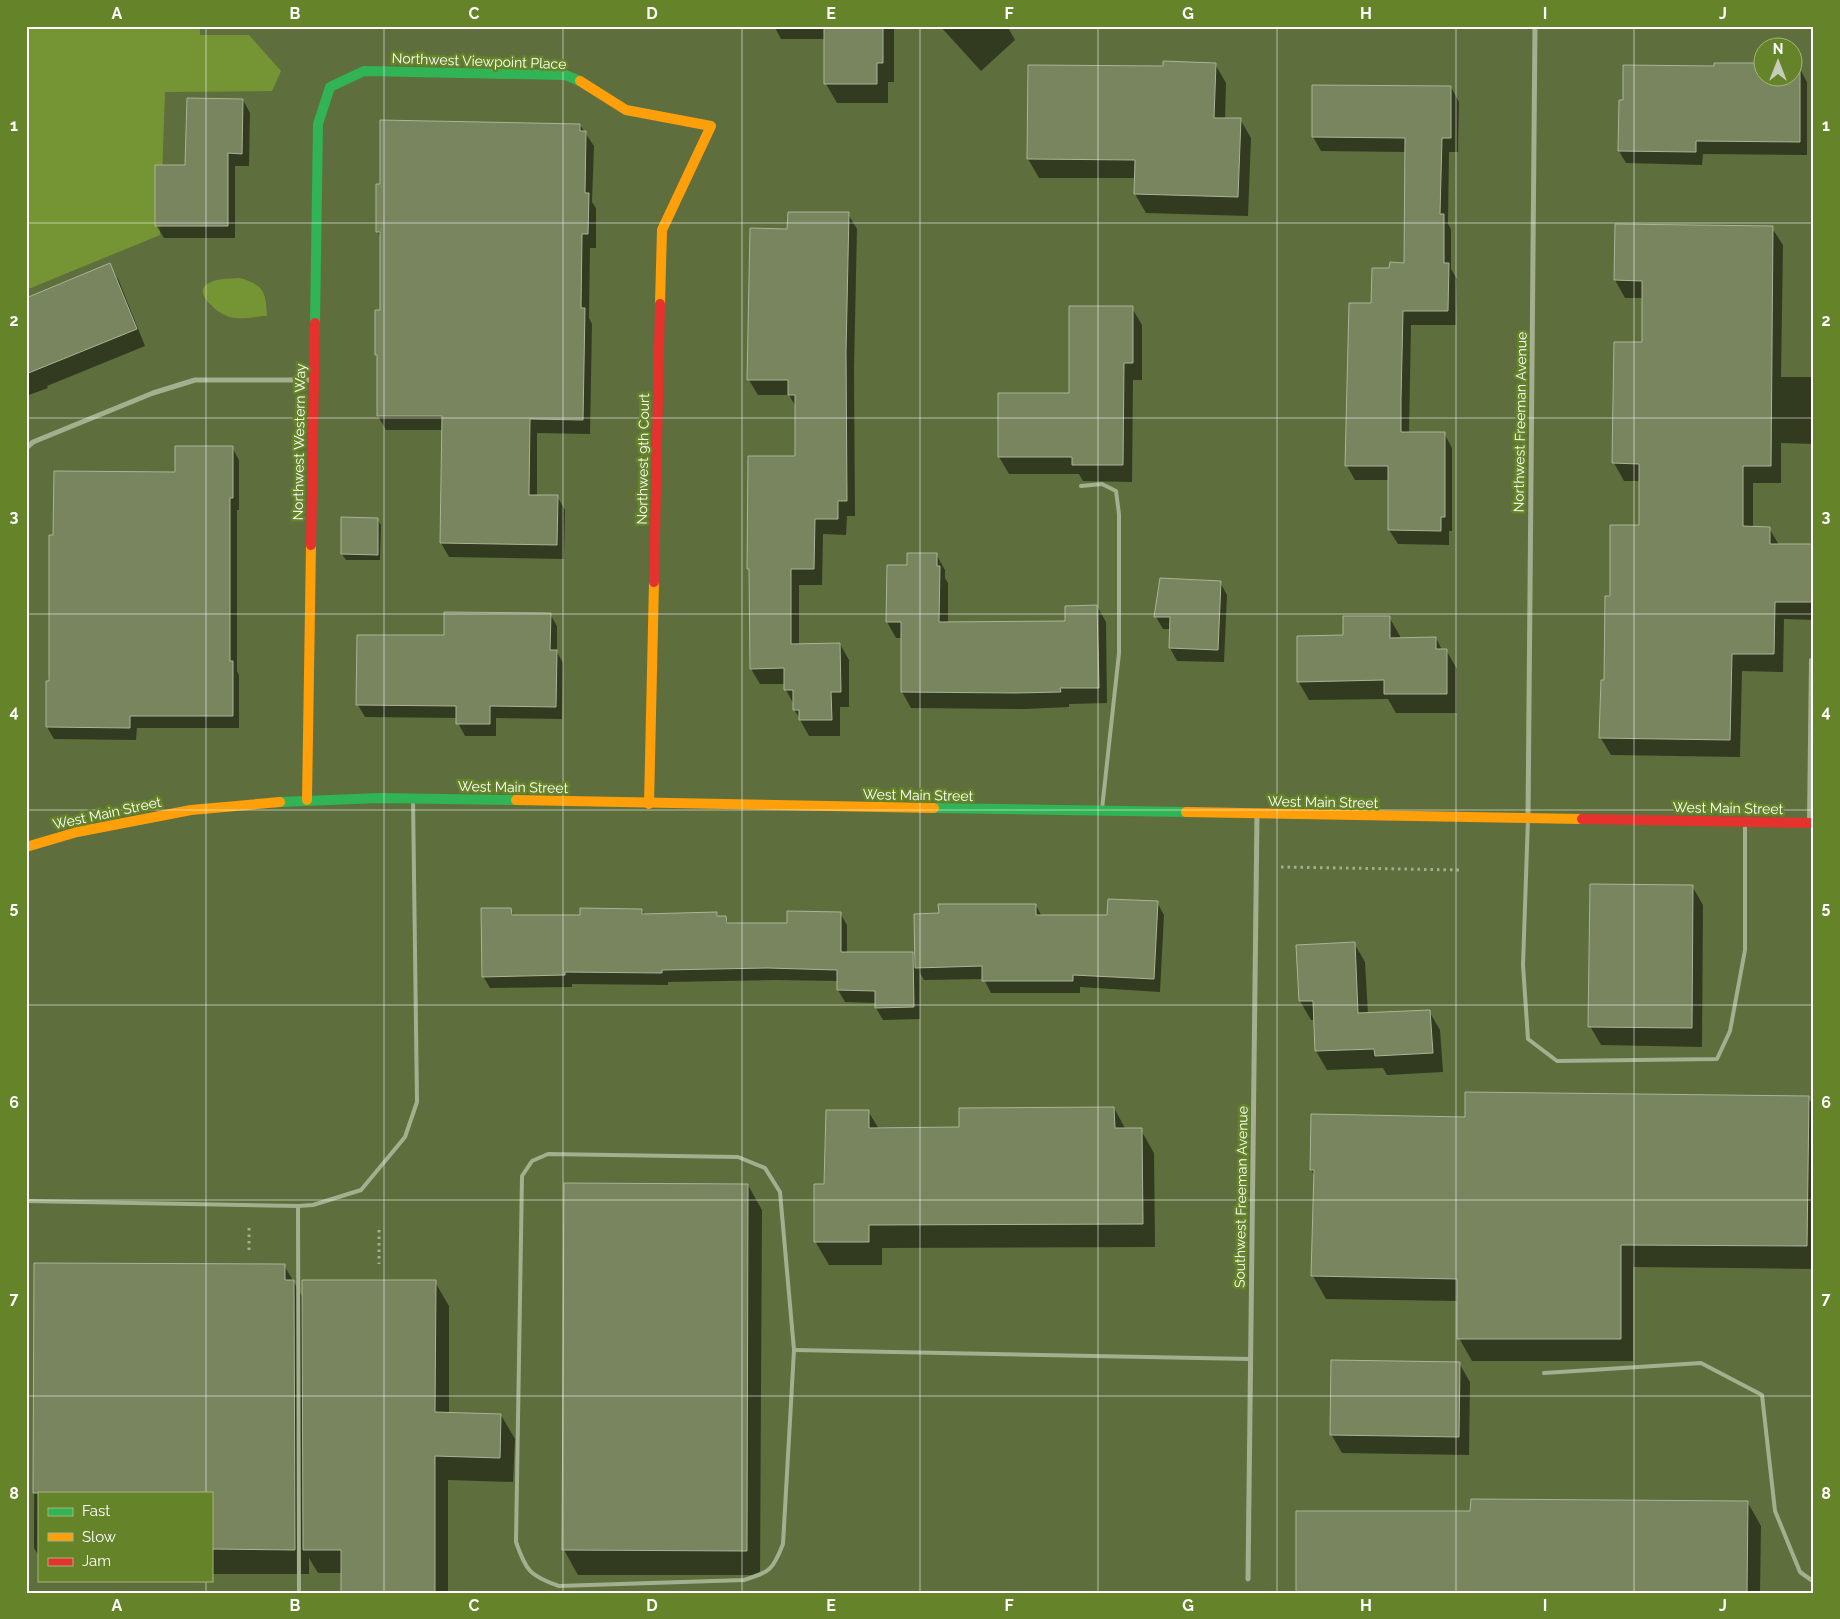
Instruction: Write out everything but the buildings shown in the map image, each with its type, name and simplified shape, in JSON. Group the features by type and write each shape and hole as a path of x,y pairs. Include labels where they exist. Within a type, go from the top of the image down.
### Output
{"street":[{"name":"Northwest Freeman Avenue","path":"1528,818 1535,26"},
{"name":"Northwest Viewpoint Place","path":"330,88 364,71 565,75 586,83 626,110 711,126"},
{"name":"Northwest Western Way","path":"307,800 318,124 330,88"},
{"name":"Northwest 9th Court","path":"649,804 662,230 711,126"},
{"path":"26,448 33,442 153,393 195,380 313,380"},
{"name":"West Main Street","path":"26,846 77,832 191,810 307,800 413,799 1812,823"},
{"name":"Southwest Freeman Avenue","path":"1248,1579 1258,814"}],"lane":[{"path":"1081,486 1102,484 1116,491 1119,514 1119,653 1101,812"},
{"path":"1811,660 1812,823"},
{"path":"26,1201 298,1206 313,1205 361,1190 405,1137 416,1102 413,799"},
{"path":"1528,818 1523,965 1528,1039 1557,1062 1717,1059 1730,1031 1745,950 1745,822"},
{"path":"548,1154 738,1157 765,1168 780,1192 794,1350 783,1544 776,1564 762,1575 744,1580 559,1586 540,1580 524,1564 516,1542 522,1176 532,1161 548,1154"},
{"path":"298,1206 299,1593"},
{"path":"794,1350 1250,1359"},
{"path":"1544,1373 1701,1363 1762,1395 1775,1511 1800,1572 1814,1582"}],"path":[{"path":"1281,866 1461,870"},
{"path":"249,1226 249,1252"},
{"path":"380,1230 380,1264"}],"green space":[{"path":"26,26 200,26 200,35 249,35 281,71 272,91 165,92 160,235 26,290"},
{"path":"240,278 254,284 262,291 266,301 267,316 231,317 217,310 204,296 204,287 212,281"}],"traffic: fast":[{"path":"315,323 318,124 330,87 364,71 565,75 580,81"},
{"path":"280,802 379,798 516,800"},
{"path":"934,808 1186,812"}],"traffic: slow":[{"path":"580,81 626,110 711,126 662,230 660,304"},
{"path":"307,800 311,545"},
{"path":"649,804 654,582"},
{"path":"516,800 934,808"},
{"path":"26,847 77,832 191,810 280,802"},
{"path":"1186,812 1582,819"}],"traffic: jam":[{"path":"654,582 660,304"},
{"path":"311,545 315,323"},
{"path":"1582,819 1814,823"}]}
